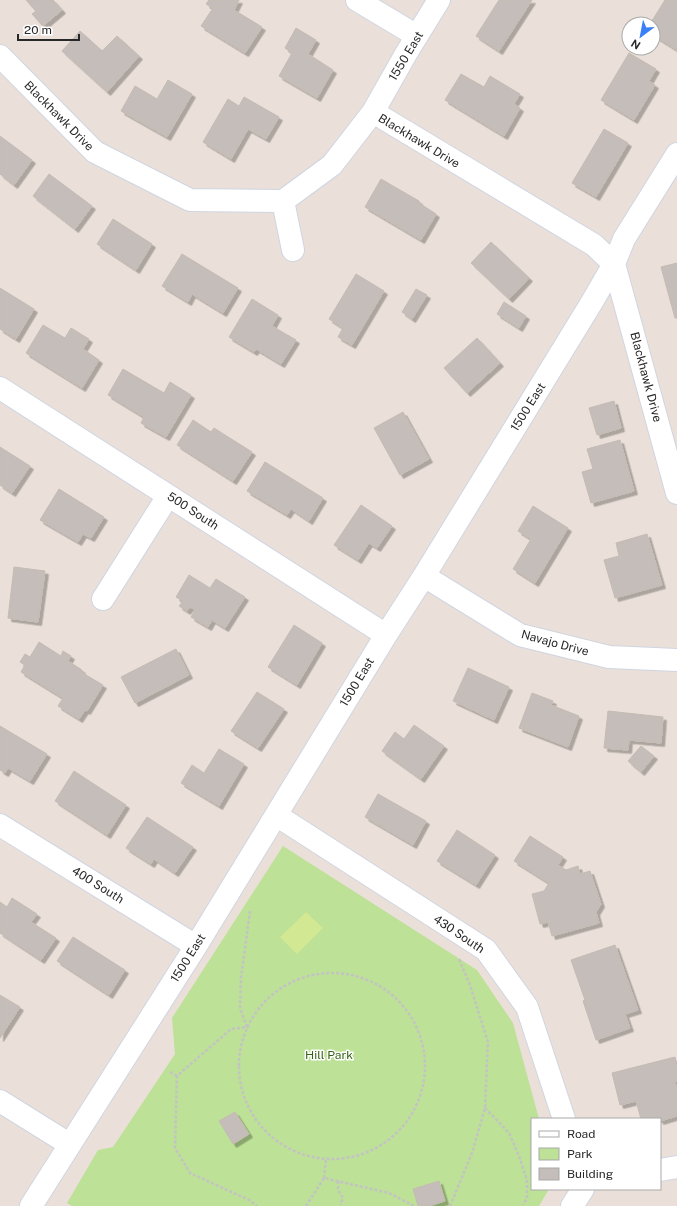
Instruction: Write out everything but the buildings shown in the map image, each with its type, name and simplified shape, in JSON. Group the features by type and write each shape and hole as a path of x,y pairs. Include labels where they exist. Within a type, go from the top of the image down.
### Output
{"street":[{"path":"357,0 417,36"},
{"name":"1550 East","path":"373,112 439,0"},
{"name":"Blackhawk Drive","path":"0,56 95,152 190,200 283,201 332,165 373,112 594,245 614,264 677,493"},
{"name":"1500 East","path":"31,1206 196,946 386,635 424,576 592,302 614,264 624,239 677,154"},
{"path":"283,201 293,250"},
{"name":"500 South","path":"0,388 386,635"},
{"path":"103,599 168,496"},
{"name":"Navajo Drive","path":"424,576 520,635 608,657 677,660"},
{"name":"430 South","path":"276,815 486,950 527,1007 564,1118"},
{"name":"400 South","path":"0,825 196,946"},
{"path":"0,1101 69,1144"},
{"path":"661,1170 677,1167"},
{"path":"572,1206 582,1190"}],"path":[{"path":"247,1027 240,1008 241,978 250,910"},
{"path":"450,1206 472,1153 486,1108 488,1042 470,985 459,958"},
{"path":"341,973 369,981 394,996 412,1019 423,1045 425,1074 418,1102 403,1127 381,1145 354,1156 326,1159 301,1153 278,1142 259,1124 246,1102 239,1077 240,1051 247,1027 263,1003 285,985 312,975 341,973"},
{"path":"247,1027 230,1029 176,1076 175,1148 190,1172 249,1200 257,1206"},
{"path":"170,1072 176,1076"},
{"path":"486,1108 509,1133 519,1156 528,1180 527,1198 523,1205"},
{"path":"306,1206 324,1178 326,1159"},
{"path":"324,1178 389,1193 414,1206"},
{"path":"338,1181 338,1190 343,1198 340,1205"}],"green space":[{"name":"Hill Park","path":"283,846 477,970 513,1023 539,1118 531,1118 531,1190 548,1190 539,1206 72,1206 67,1203 98,1150 113,1147 175,1054 172,1018"},
{"path":"306,912 323,928 297,954 280,937"}]}
